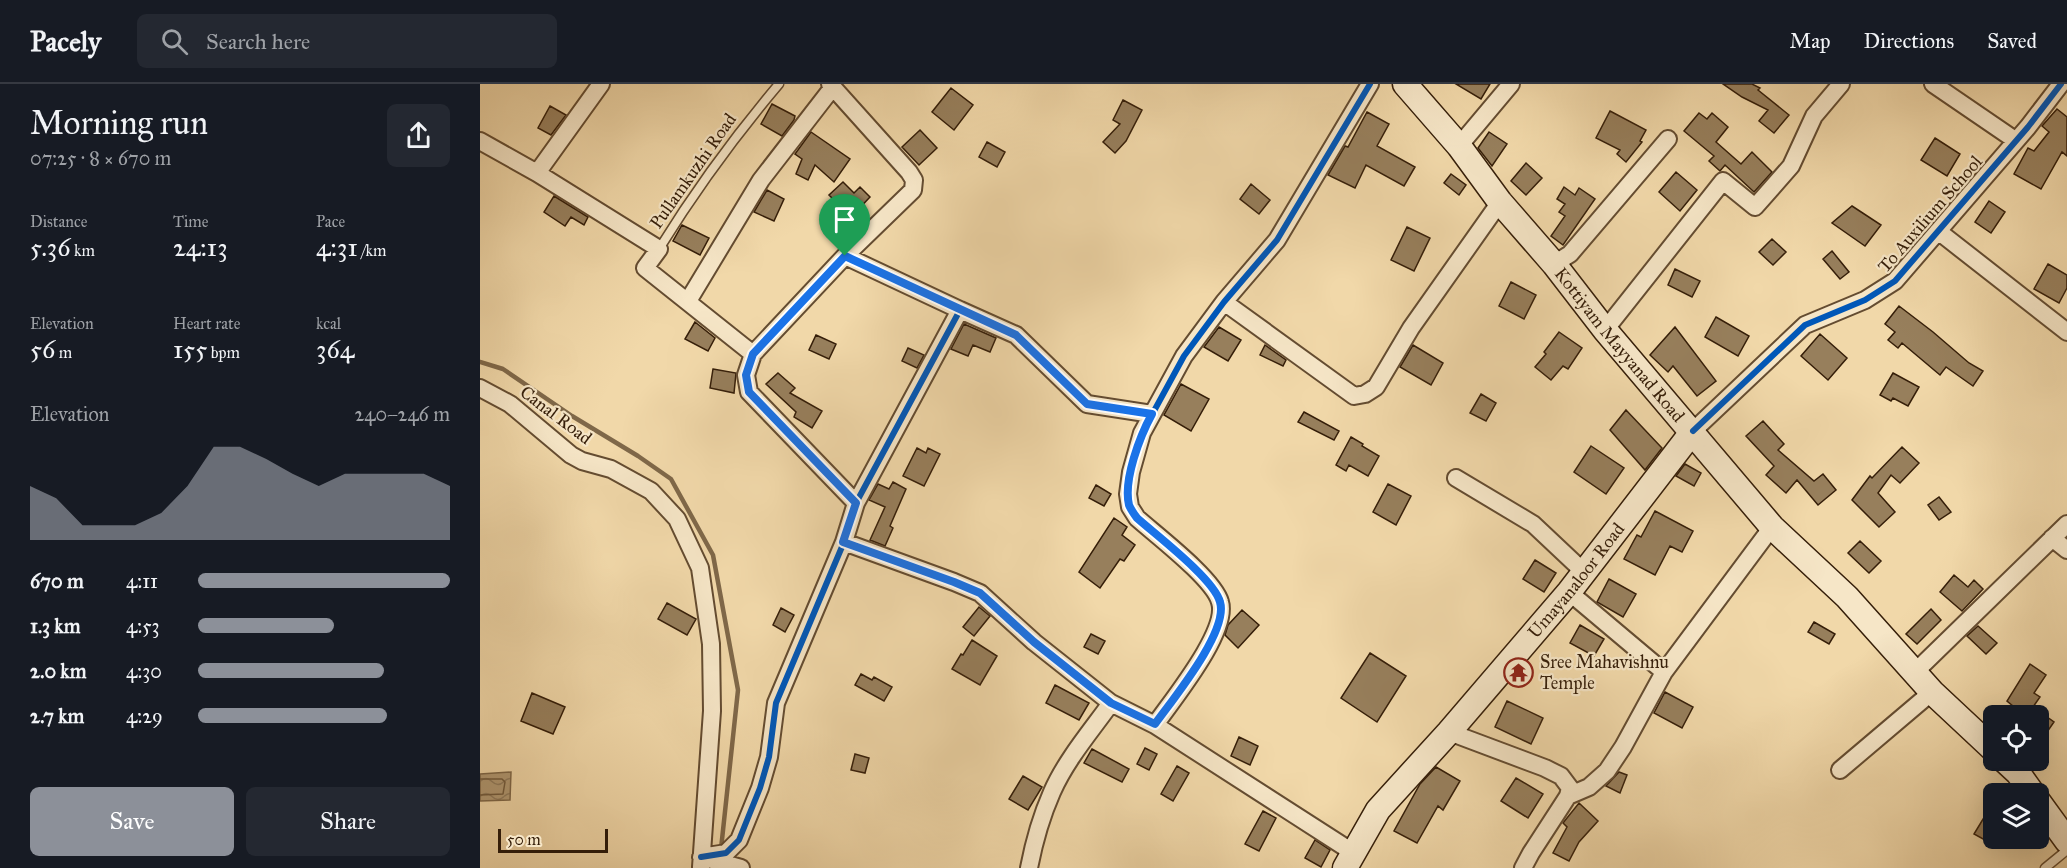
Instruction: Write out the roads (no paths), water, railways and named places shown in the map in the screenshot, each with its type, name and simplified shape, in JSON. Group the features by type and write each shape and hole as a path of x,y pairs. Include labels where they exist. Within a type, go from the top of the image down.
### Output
{"main road":[{"name":"Kottiyam Mayyanad Road","path":"1405,84 1459,146 1500,202 1554,264 1605,330 1693,431 1772,527 1847,597 1932,692 1983,740"},
{"name":"Umayanaloor Road","path":"1350,861 1378,810 1449,732 1569,592 1693,431"},
{"path":"2016,771 2025,783"},
{"path":"2049,816 2066,840"}],"street":[{"path":"537,173 601,84"},
{"path":"1155,724 1213,640 1220,618 1221,603 1215,591 1199,574 1137,518 1130,507 1128,494 1131,472 1142,433 1184,356 1224,302 1277,240 1370,84"},
{"path":"1459,146 1511,84"},
{"path":"1605,330 1723,181 1755,207 1791,166 1814,116 1841,84"},
{"path":"1933,84 2015,140"},
{"name":"To Auxilium School","path":"1693,431 1805,326 1865,300 1895,281 2028,127 2061,84"},
{"path":"688,301 761,180 832,85 909,172 914,180 913,190 845,256 753,354 746,375 749,392 856,503"},
{"path":"1554,264 1570,254 1668,139"},
{"path":"480,141 537,173 659,249 645,268 753,354"},
{"path":"1224,302 1354,396 1365,394 1376,387 1411,328 1500,202"},
{"path":"1938,231 2067,332"},
{"path":"845,256 1016,335 1087,404 1152,414"},
{"path":"701,863 726,853 739,840 769,757 773,717 779,694 843,542 856,503 960,310"},
{"name":"Canal Road","path":"480,388 510,404 571,455 582,461 610,469 651,491 677,519 700,568 711,644 712,711 701,863"},
{"path":"1456,478 1533,524 1584,572"},
{"path":"1915,672 2067,524"},
{"path":"1568,796 1589,787 1607,771 1623,747 1664,672 1772,527"},
{"path":"2052,538 2067,550"},
{"path":"843,542 980,593 1034,642 1111,703 1155,724 1350,861"},
{"path":"1569,592 1664,672"},
{"path":"1840,770 1932,692"},
{"path":"1029,868 1034,840 1052,792 1066,767 1111,703"},
{"path":"1449,732 1545,768 1561,776 1570,788 1568,796 1523,868"},
{"path":"701,863 741,868"}],"lane":[{"name":"Pullamkuzhi Road","path":"659,249 743,126 779,84"},
{"path":"2045,868 2066,840"}],"water":[{"path":"511,772 510,800 480,801 480,774"}],"waterway":[{"path":"480,362 503,369 671,479 713,555 738,690 721,849"}],"place":[{"name":"Sree Mahavishnu Temple","path":"1519,672"}]}
